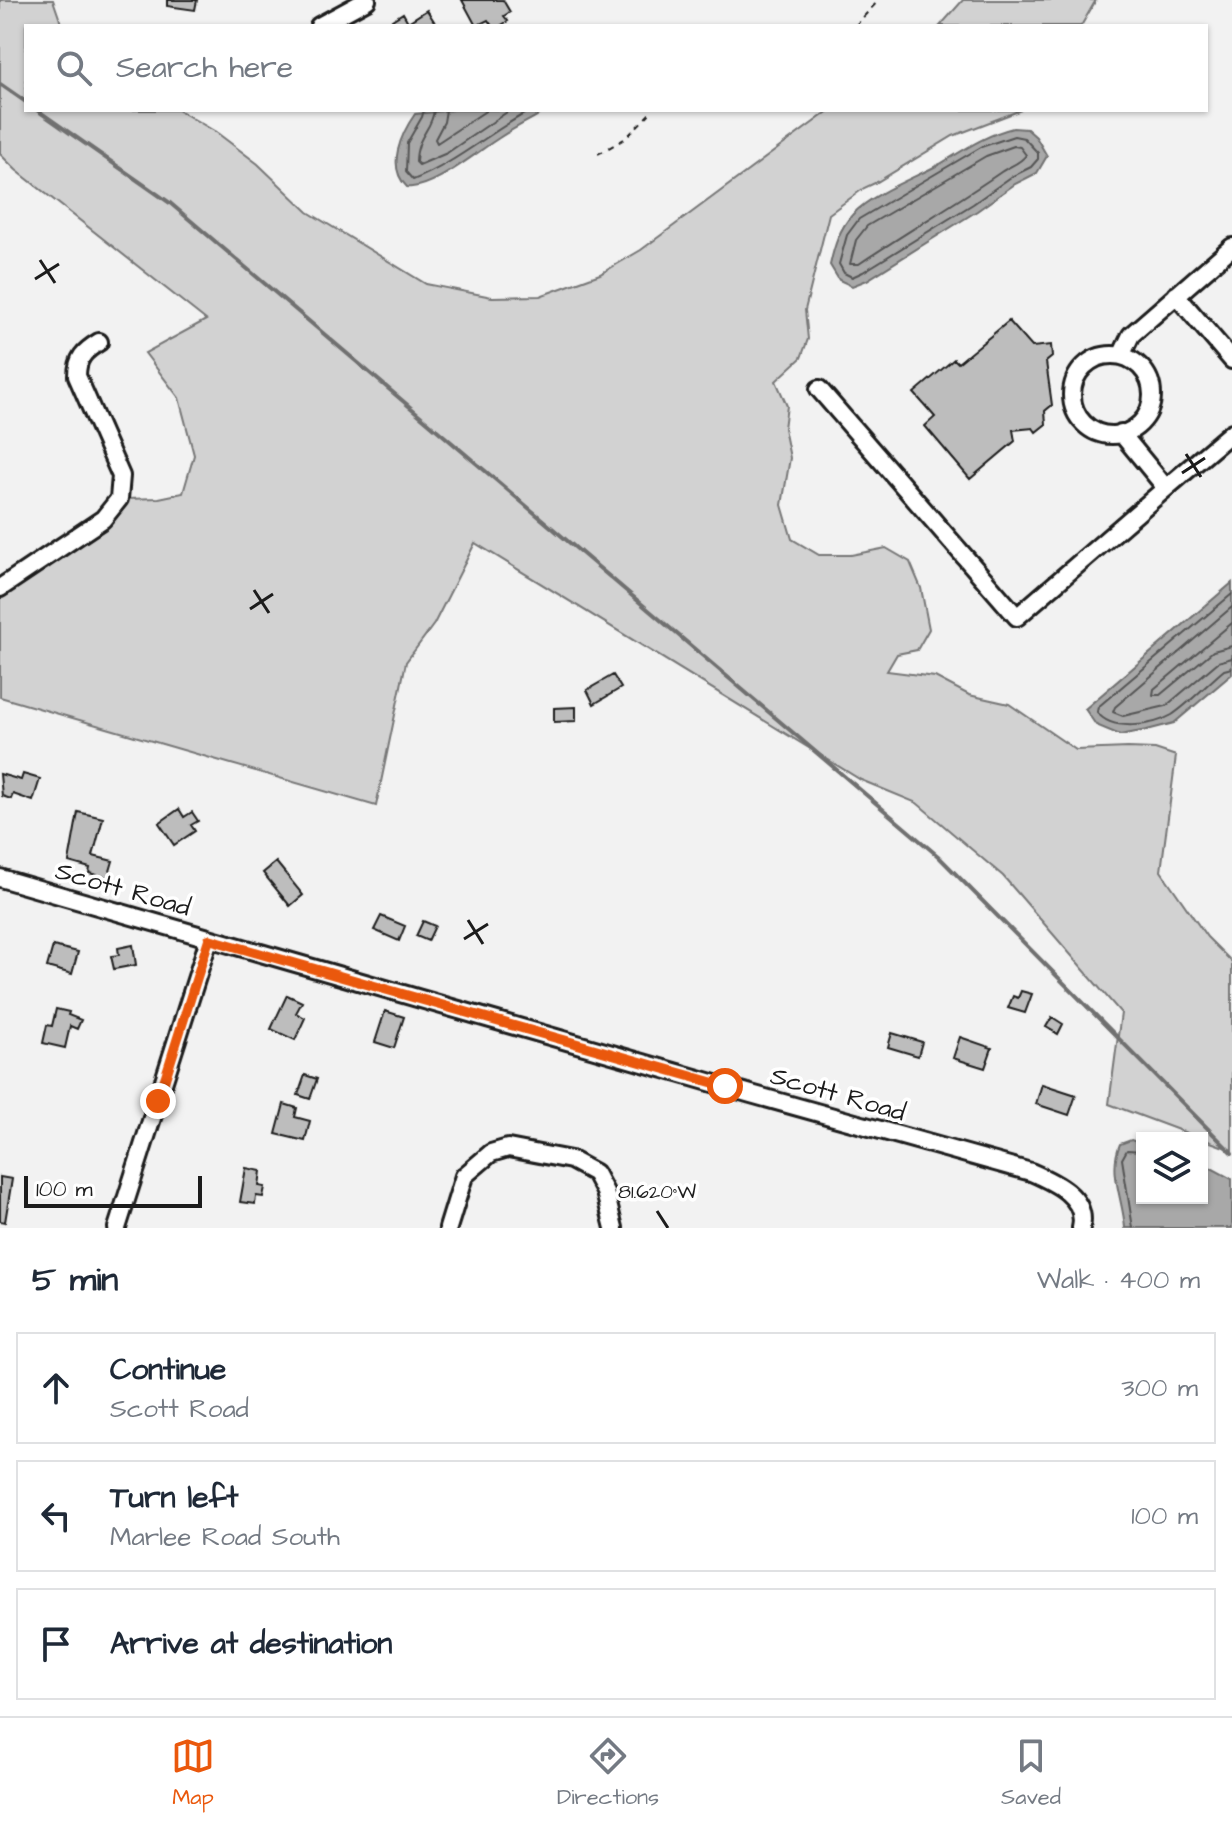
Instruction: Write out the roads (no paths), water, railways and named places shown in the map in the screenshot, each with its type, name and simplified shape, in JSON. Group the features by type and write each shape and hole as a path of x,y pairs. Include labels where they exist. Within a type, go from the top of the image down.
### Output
{"street":[{"path":"323,24 367,0"},
{"path":"1121,356 1131,335 1232,247"},
{"path":"1176,295 1232,360"},
{"path":"0,588 103,519 119,499 121,476 77,376 81,356 99,342"},
{"path":"1109,354 1133,361 1143,370 1152,394 1150,407 1143,419 1121,433 1096,431 1085,424 1077,414 1072,389 1084,366 1109,354"},
{"path":"819,389 1017,617 1232,432"},
{"path":"1121,433 1166,488"},
{"name":"Scott Road","path":"0,878 1031,1172 1074,1197 1082,1216 1081,1228"},
{"path":"117,1228 209,939"},
{"path":"448,1228 464,1176 491,1153 508,1148 571,1160 595,1173 605,1192 614,1228"}],"water":[{"path":"544,112 441,177 417,187 407,187 397,170 398,150 415,114"},
{"path":"1013,128 1027,129 1036,137 1047,156 1037,173 1015,184 867,280 852,286 839,280 830,265 833,252 844,226 861,206 975,143"},
{"path":"1232,583 1232,674 1174,723 1120,735 1096,725 1085,709"},
{"path":"1131,1140 1136,1142 1136,1204 1208,1204 1208,1166 1232,1179 1232,1228 1125,1228 1115,1165 1120,1144"}],"waterway":[{"path":"0,84 24,101"},
{"path":"40,112 170,203 938,856 1232,1153"}]}
